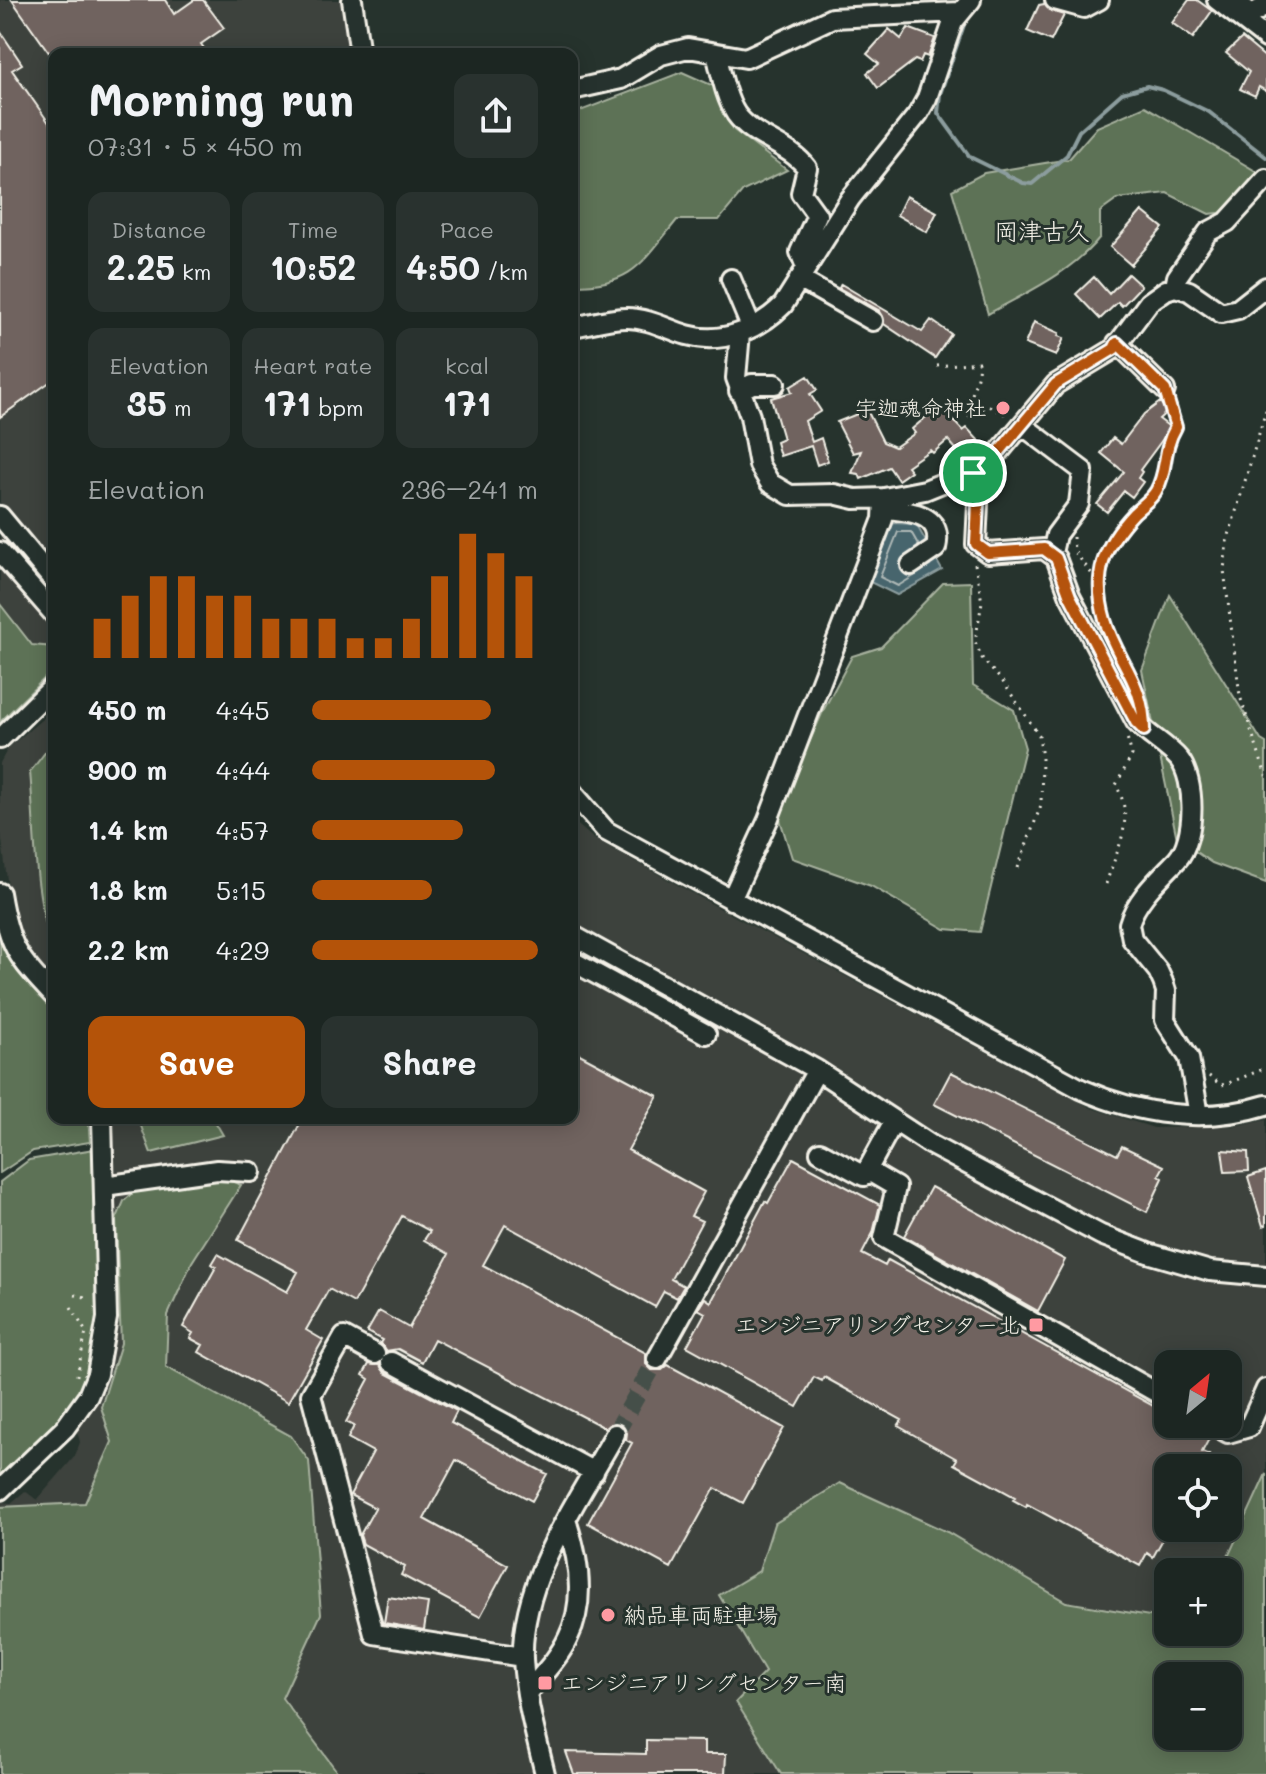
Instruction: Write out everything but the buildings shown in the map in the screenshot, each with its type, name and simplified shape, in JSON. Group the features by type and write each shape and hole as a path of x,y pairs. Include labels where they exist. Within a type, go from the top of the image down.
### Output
{"street":[{"path":"352,0 359,48"},
{"path":"1055,0 1084,8 1099,0"},
{"path":"1217,0 1266,38"},
{"path":"1233,0 1252,14 1266,6"},
{"path":"578,89 621,79 661,55 688,48 746,58 832,18 965,6 918,114 857,189 783,305 771,317 746,330 699,338 644,320 627,318 578,326"},
{"path":"716,53 730,104 737,116 800,158 807,168 801,193 817,215 800,252 802,273"},
{"path":"1174,288 1177,277 1208,232 1227,222 1266,179"},
{"path":"1162,269 1174,288"},
{"path":"802,273 873,321"},
{"path":"731,279 746,330 735,362 739,391 750,416 759,465 770,483 790,495 834,494 926,516 935,528 936,548 911,565"},
{"path":"1199,1115 1190,1063 1165,1020 1166,991 1158,971 1132,939 1129,924 1165,869 1183,850 1190,823 1191,782 1178,757 1136,722 1070,596 1052,553 1044,549 988,553 976,544 978,504 981,468 1013,419 1056,384 1114,349 1149,302 1174,288 1189,291 1221,313 1238,309 1266,287"},
{"path":"1117,343 1165,390"},
{"path":"739,391 752,384 775,384"},
{"path":"1013,419 1083,471 1079,504 1075,514 1059,532 1052,553"},
{"path":"885,504 981,468"},
{"path":"731,900 768,820 885,504"},
{"path":"0,516 48,574"},
{"path":"0,552 48,607"},
{"path":"0,739 48,692"},
{"path":"578,799 606,831 1081,1089 1156,1113 1199,1115 1237,1112 1266,1105"},
{"path":"0,893 5,926 16,954 48,989"},
{"path":"578,938 817,1070 931,1145 1101,1235 1210,1271 1266,1276"},
{"path":"578,964 706,1034"},
{"path":"657,1359 817,1070"},
{"path":"820,1152 864,1176 894,1121"},
{"path":"0,1490 65,1428 88,1396 97,1374 107,1318 102,1124"},
{"path":"104,1186 217,1170 251,1172"},
{"path":"867,1170 896,1187 884,1238 1154,1391"},
{"path":"523,1657 374,1634 311,1395 344,1337 594,1472"},
{"path":"1242,1429 1249,1427 1266,1389"},
{"path":"545,1774 527,1693 523,1657 527,1609 540,1573 615,1434"},
{"path":"527,1693 569,1637 580,1587 577,1552 567,1523"}],"path":[{"path":"937,366 978,362 979,372 970,400 973,413"},
{"path":"1139,690 1105,622 1099,583 1102,559 1132,516 1155,493 1163,475 1166,445 1176,427 1165,390"},
{"path":"968,417 990,406 1013,419"},
{"path":"1004,410 1013,419"},
{"path":"1266,410 1231,529 1224,570 1237,684 1266,776"},
{"path":"1059,532 1064,536 1073,535 1074,551 1099,583"},
{"path":"976,544 975,569 982,602 975,642 983,660 1027,715 1039,735 1041,747 1041,805 1018,868"},
{"path":"1126,733 1134,761"},
{"path":"1106,884 1125,835 1124,799 1116,785 1132,755"},
{"path":"1190,1063 1221,1085 1266,1068"},
{"path":"71,1307 86,1332 74,1384"}],"shaded area":[{"path":"0,0 342,0 349,48 48,48 48,646 32,645 0,604"},
{"path":"48,714 48,977 32,962 13,927 0,825 0,763 8,748"},
{"path":"578,825 593,838 721,909 1091,1108 1154,1128 1234,1126 1266,1119 1266,1774 100,1774 0,1502 11,1503 25,1491 37,1500 75,1456 80,1442 76,1428 90,1404 109,1356 115,1300 108,1124 578,1124"}],"green space":[{"path":"682,72 716,87 734,130 787,170 743,191 719,220 677,220 644,260 622,276 578,285 580,111"},
{"path":"1145,106 1264,176 1228,212 1209,214 1167,193 1118,199 1100,212 1100,237 1089,250 1048,281 988,314 952,190 984,173 1069,159 1097,127"},
{"path":"971,582 973,685 1014,710 1025,748 980,932 945,929 871,886 792,858 778,813 824,709 852,656 881,647 943,583"},
{"path":"1170,595 1261,740 1266,743 1266,883 1212,863 1177,839 1142,670"},
{"path":"0,604 32,645 48,646 48,675 0,722"},
{"path":"48,749 48,931 38,885 30,772"},
{"path":"0,942 17,971 48,1004 48,1124 88,1124 90,1142 33,1151 0,1173"},
{"path":"140,1124 217,1124 223,1135 151,1153"},
{"path":"94,1149 100,1290 98,1325 91,1359 80,1391 62,1422 0,1481 0,1182 29,1160"},
{"path":"221,1177 241,1185 192,1262 168,1315 166,1367 291,1436 309,1461 321,1614 282,1698 339,1774 0,1774 0,1507 85,1503 112,1442 101,1407 121,1343 116,1220 124,1201 134,1192 156,1185"},
{"path":"1266,1474 1266,1774 781,1774 736,1702 765,1672 719,1595 759,1571 774,1524 840,1483 947,1532 1066,1602 1154,1617 1154,1646 1242,1646 1242,1558 1227,1558 1235,1542 1242,1542 1242,1526"}],"water":[{"path":"892,523 916,524 942,570 897,595 868,581"}],"waterway":[{"path":"965,22 940,94 938,113 970,157 1023,183 1032,184 1067,155 1079,131 1122,93 1147,86 1163,90 1209,112 1266,157"}],"tunnel":[{"path":"615,1434 657,1359"}],"place":[{"name":"宇迦魂命神社","path":"1003,408"},
{"name":"エンジニアリングセンター北","path":"1036,1325"},
{"name":"納品車両駐車場","path":"608,1615"},
{"name":"エンジニアリングセンター南","path":"545,1683"}],"district":[{"name":"岡津古久","path":"1042,232"}],"route":[{"path":"1117,343 1165,390 1176,427 1166,445 1163,475 1155,493 1132,516 1102,559 1099,583 1105,622 1139,690 1144,708 1144,730 1136,722 1070,596 1052,553 1044,549 988,553 976,544 978,504 973,473 989,464 1056,384 1114,349 1117,343"}]}
